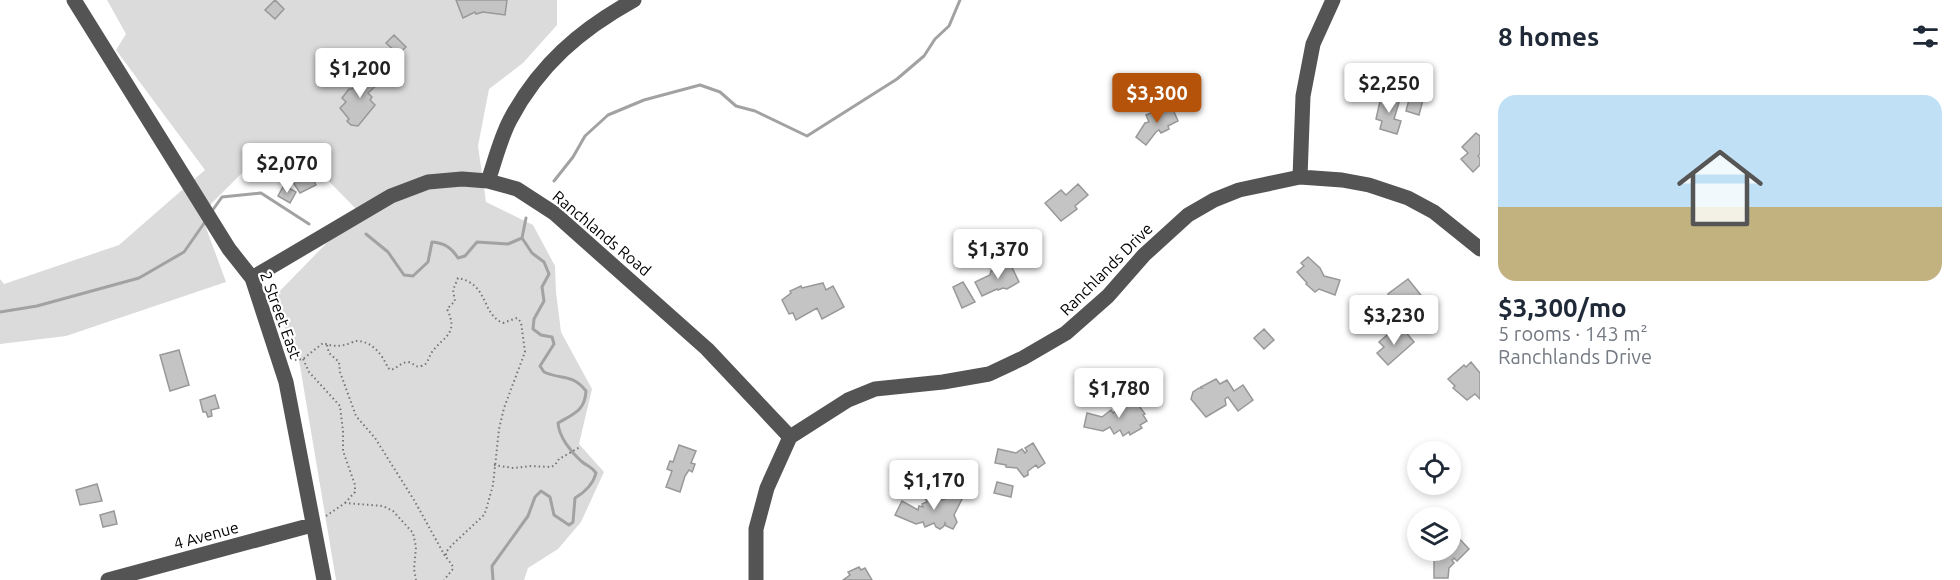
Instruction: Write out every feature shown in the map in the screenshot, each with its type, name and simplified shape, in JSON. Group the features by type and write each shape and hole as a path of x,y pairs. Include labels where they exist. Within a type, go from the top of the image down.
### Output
{"street":[{"name":"2 Street East","path":"74,0 229,249 252,278 286,382 324,580"},
{"path":"488,181 509,122 534,80 564,48 606,16 634,0"},
{"path":"1300,177 1303,96 1313,44 1333,0"},
{"name":"Ranchlands Drive","path":"790,437 848,400 875,388 989,374 1023,358 1066,333 1108,297 1144,255 1188,215 1214,200 1239,190 1300,177 1327,178 1369,185 1408,198 1434,212 1480,249"},
{"name":"Ranchlands Road","path":"252,278 391,196 428,182 488,181 517,189 554,213 707,349 790,437"},
{"path":"756,580 756,529 767,488 790,437"},
{"name":"4 Avenue","path":"108,580 312,525"}],"path":[{"path":"295,360 303,359 319,345 340,346 358,341 367,343 380,354 391,370 408,362 417,367 423,366 428,362 431,353 448,337 452,328 447,309 455,301 453,290 458,278 468,281 483,294 495,320 502,323 517,318 521,322 525,352 504,408 499,429 493,485 483,515 452,545 446,552 446,557"},
{"path":"327,345 329,353 339,362 356,416 375,438 452,565 453,569 444,580"},
{"path":"303,359 309,372 336,401 342,412 343,451 355,485 355,492 345,503 326,516"},
{"path":"494,465 513,468 551,467 580,447"},
{"path":"345,503 383,506 398,515 413,532 416,547 414,569 416,580"}],"shaded area":[{"path":"107,0 557,0 557,25 523,63 489,89 478,146 486,202 533,225 555,266 561,332 592,389 579,444 604,472 581,522 558,549 528,568 524,580 336,580 299,360 272,299 358,211 306,158 260,155 201,214 226,282 66,336 0,344 0,279 4,284 119,245 205,170 116,50 126,34"}],"building":[{"path":"275,0 284,9 275,19 265,10"},
{"path":"456,0 507,0 505,15 483,12 476,14 475,12 463,18"},
{"path":"394,35 406,47 398,54 386,43"},
{"path":"373,69 383,79 368,93 375,105 358,126 351,125 340,108 346,102 342,98"},
{"path":"1387,94 1400,99 1394,119 1401,121 1397,134 1380,129 1382,121 1376,119 1381,97 1385,98"},
{"path":"1410,96 1423,100 1419,115 1406,111"},
{"path":"1171,105 1178,121 1161,133 1159,130 1156,132 1146,145 1136,137 1145,123 1149,122 1146,115"},
{"path":"1476,133 1480,136 1478,156 1480,165 1473,172 1461,159 1468,153 1462,147"},
{"path":"308,154 319,174 312,178 316,185 300,193 291,179 294,177 288,166"},
{"path":"1078,184 1088,195 1075,206 1077,209 1061,221 1045,203 1061,190 1066,195"},
{"path":"284,185 296,192 290,203 278,196"},
{"path":"1308,257 1320,268 1324,276 1340,280 1335,295 1319,289 1315,292 1297,272 1304,266 1301,263"},
{"path":"1009,261 1019,282 1007,289 997,289 982,296 975,282 990,275 991,271 1000,269 999,266"},
{"path":"1408,279 1432,309 1422,317 1410,303 1401,312 1388,294"},
{"path":"963,282 975,302 962,308 953,287"},
{"path":"823,283 826,290 833,286 844,307 822,319 817,308 796,320 793,313 789,314 782,300 791,293 790,291 801,286 802,288"},
{"path":"1264,329 1274,340 1264,349 1254,338"},
{"path":"1393,330 1398,335 1404,330 1414,342 1388,365 1377,353 1384,347 1379,342"},
{"path":"179,350 189,385 170,391 160,355"},
{"path":"1471,362 1480,373 1480,399 1475,394 1467,400 1453,388 1455,386 1448,379"},
{"path":"1216,379 1220,384 1227,380 1234,391 1243,385 1253,400 1238,411 1228,397 1225,399 1226,405 1206,417 1191,399 1193,392"},
{"path":"215,395 219,408 211,410 212,416 208,417 206,412 203,412 200,400"},
{"path":"1134,399 1145,414 1143,415 1147,421 1140,425 1142,428 1130,435 1129,432 1123,436 1120,430 1114,434 1110,427 1103,431 1084,427 1087,413 1102,417 1111,410 1113,413 1122,408 1120,405"},
{"path":"1033,443 1045,463 1038,468 1036,465 1028,471 1028,475 1024,477 1017,468 995,463 998,449 1016,453 1022,449 1025,453 1027,451 1025,448"},
{"path":"679,445 696,451 691,463 695,464 693,470 692,472 689,470 685,476 680,492 666,487 672,471 667,469 670,461 673,462"},
{"path":"997,482 1013,486 1011,497 994,493"},
{"path":"97,484 102,501 80,505 76,490"},
{"path":"952,487 965,493 954,515 957,522 953,529 945,523 940,529 934,523 925,527 923,522 916,524 895,515 902,501 918,510 919,506 923,507 922,504 927,502 925,498 934,495 935,499 948,498"},
{"path":"114,511 117,524 103,527 100,515"},
{"path":"1461,540 1469,549 1461,557"},
{"path":"1434,561 1453,561 1454,563 1449,568 1448,578 1434,578"},
{"path":"859,567 861,570 865,568 872,580 843,580 850,575 848,572"}],"waterway":[{"path":"554,181 573,157 585,136 608,115 644,100 700,85 720,92 736,106 755,111 807,136 897,79 924,56 935,39 949,26 960,0"},
{"path":"212,211 222,197 261,193 309,224"},
{"path":"522,238 526,218"},
{"path":"0,312 37,306 139,278 184,252 205,222"},
{"path":"366,234 388,252 404,275 413,276 428,262 432,242 447,246 458,258 465,256 477,242 508,244 522,238"},
{"path":"493,580 492,566 528,516 535,497 541,491 550,497 554,515 569,525 573,522 575,498 588,488 596,473 573,453 563,439 559,428 558,423 581,408 586,391 571,379 544,372 540,366 554,344 552,337 541,335 533,329 534,319 544,301 542,287 549,274 544,262 532,253 522,238"}]}
